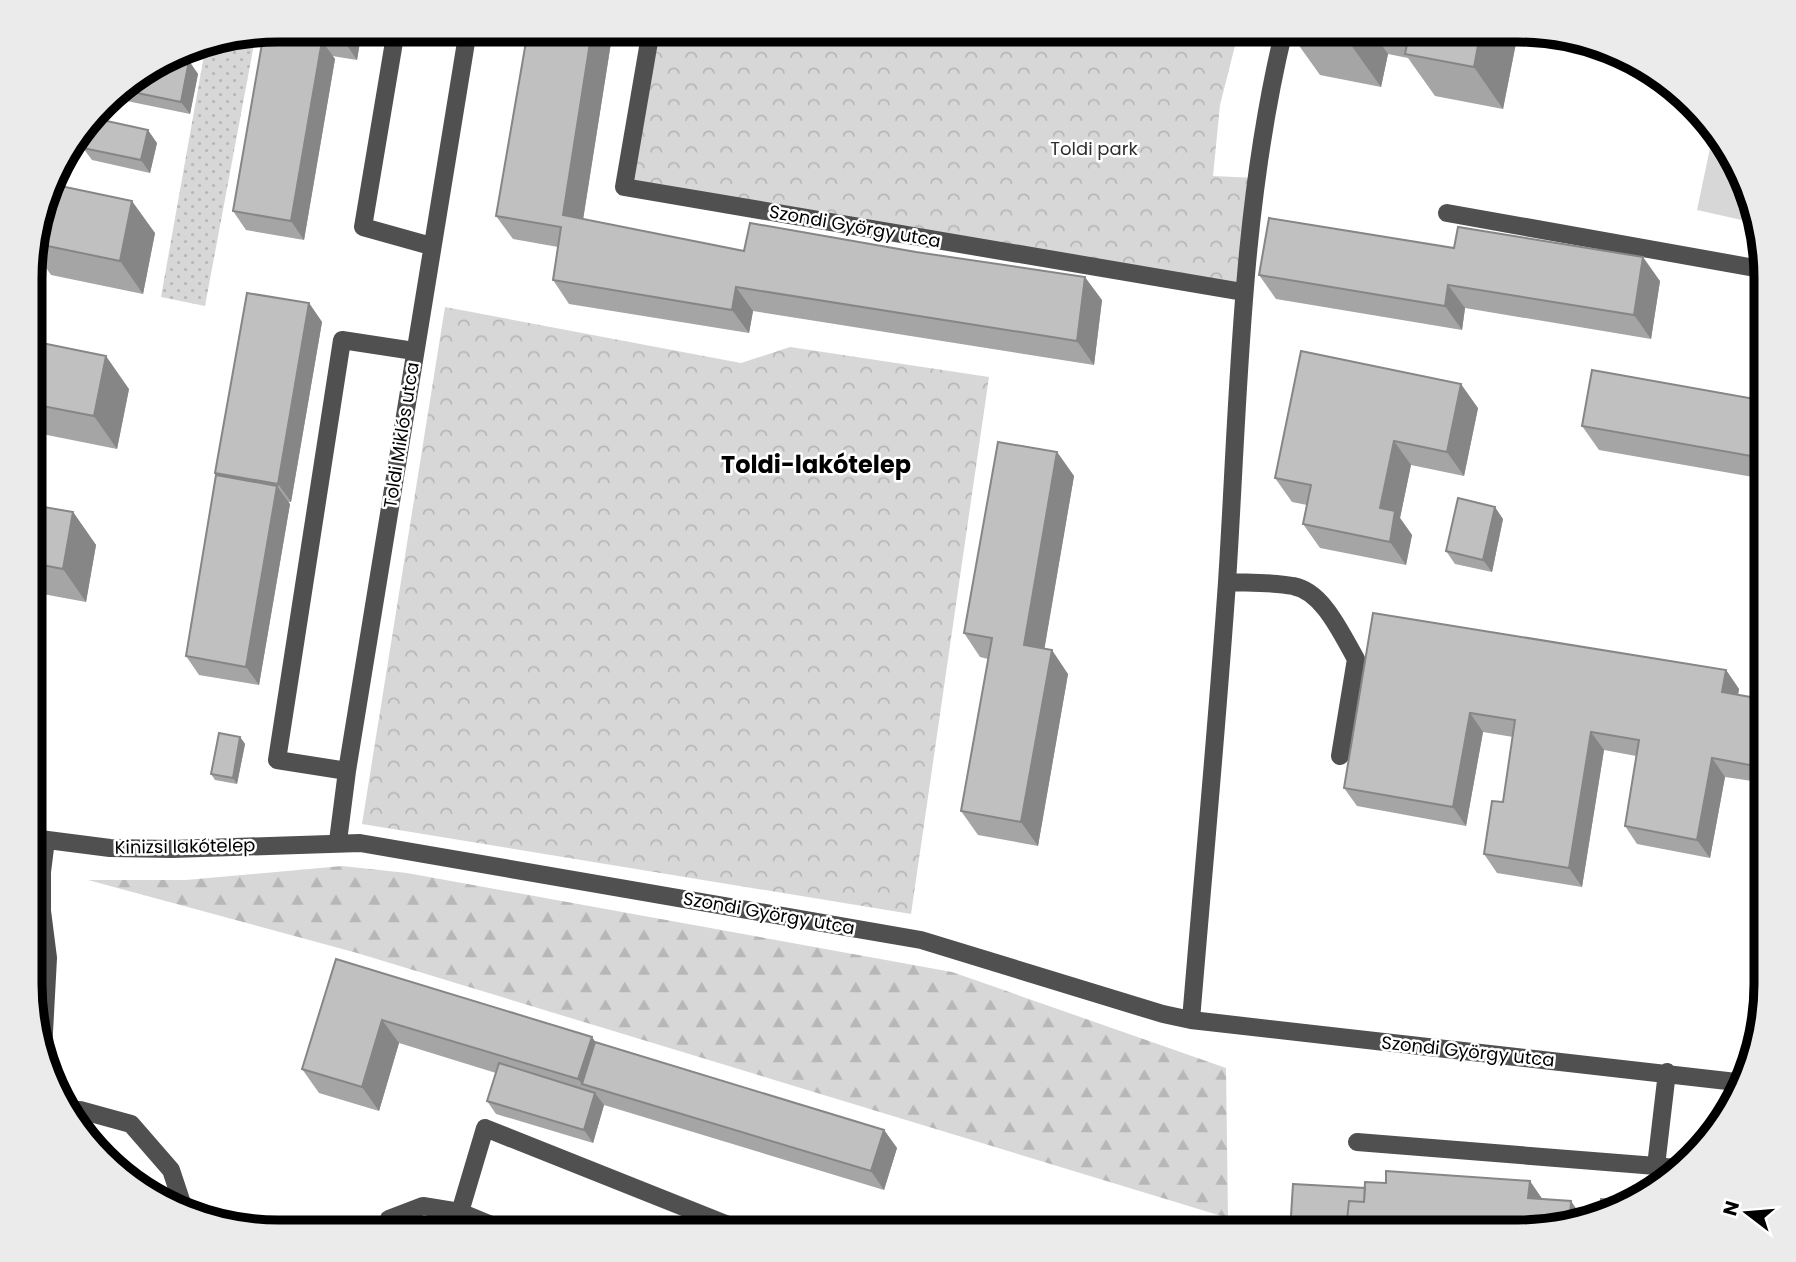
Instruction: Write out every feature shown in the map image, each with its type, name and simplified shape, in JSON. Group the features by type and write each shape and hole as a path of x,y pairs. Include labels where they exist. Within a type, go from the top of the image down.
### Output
{"street":[{"path":"394,43 363,227 431,246"},
{"name":"Toldi Miklós utca","path":"338,841 414,351 466,43"},
{"name":"Szondi György utca","path":"649,43 624,187 1243,292"},
{"path":"1192,1020 1227,582 1243,292 1267,101 1281,43"},
{"path":"1447,213 1645,246 1753,267"},
{"path":"347,771 277,760 342,340 414,351"},
{"path":"1227,582 1296,586 1316,597 1348,645 1356,659 1340,757"},
{"name":"Kinizsi lakótelep","path":"43,839 110,848 172,849 338,841"},
{"name":"Szondi György utca","path":"338,841 921,940 1163,1014 1192,1020 1733,1081"},
{"path":"43,918 48,958 45,1015"},
{"path":"1656,1166 1667,1072"},
{"path":"79,1110 131,1124 171,1170 181,1199"},
{"path":"460,1212 485,1128 714,1219"},
{"path":"1357,1142 1666,1167"},
{"path":"389,1219 423,1206 460,1212 477,1219"}],"green space":[{"name":"Toldi park","path":"649,43 1236,43 1220,105 1213,176 1256,178 1243,292 624,187"},
{"path":"254,44 205,306 161,297 204,54"},
{"path":"1711,143 1736,187 1747,221 1697,210"},
{"path":"445,307 741,363 790,347 989,377 911,914 362,824"},
{"path":"342,866 407,873 952,972 1226,1068 1228,1218 357,953 88,880 186,880"}],"building":[{"path":"262,43 322,43 291,221 233,211"},
{"path":"526,43 590,43 563,215 744,251 750,223 916,252 1085,277 1077,341 736,287 732,310 553,280 561,227 496,216"},
{"path":"1407,43 1479,43 1474,67 1405,54"},
{"path":"189,61 181,102 133,92 173,66"},
{"path":"102,120 148,130 141,160 83,148"},
{"path":"61,186 132,201 120,261 44,245"},
{"path":"1269,218 1454,248 1458,227 1643,257 1634,315 1448,285 1445,306 1259,275"},
{"path":"247,293 309,303 278,484 215,473"},
{"path":"42,343 106,356 94,416 42,406"},
{"path":"1301,351 1461,384 1447,452 1394,441 1380,508 1395,511 1390,542 1303,524 1311,485 1275,478"},
{"path":"1592,370 1753,399 1753,456 1582,426"},
{"path":"998,442 1057,452 1024,645 1052,650 1021,822 961,811 992,638 964,633"},
{"path":"216,475 277,486 246,667 186,656"},
{"path":"1458,498 1495,507 1483,560 1446,551"},
{"path":"42,507 73,512 63,569 42,565"},
{"path":"1373,613 1726,670 1722,692 1753,697 1753,766 1712,758 1697,840 1625,826 1639,740 1591,732 1569,868 1484,854 1492,801 1503,802 1515,720 1470,713 1453,807 1344,788"},
{"path":"219,733 240,737 233,778 211,774"},
{"path":"336,959 592,1037 578,1079 382,1020 362,1087 302,1069"},
{"path":"595,1042 884,1130 871,1171 582,1084"},
{"path":"499,1063 595,1093 584,1130 487,1101"},
{"path":"1386,1171 1530,1181 1528,1198 1571,1201 1570,1214 1518,1220 1347,1220 1349,1201 1364,1202 1365,1182 1386,1183"},
{"path":"1293,1184 1365,1188 1364,1202 1349,1201 1347,1220 1291,1220"},
{"path":"1601,1199 1613,1200 1601,1204"}],"district":[{"name":"Toldi-lakótelep","path":"816,464"}]}
